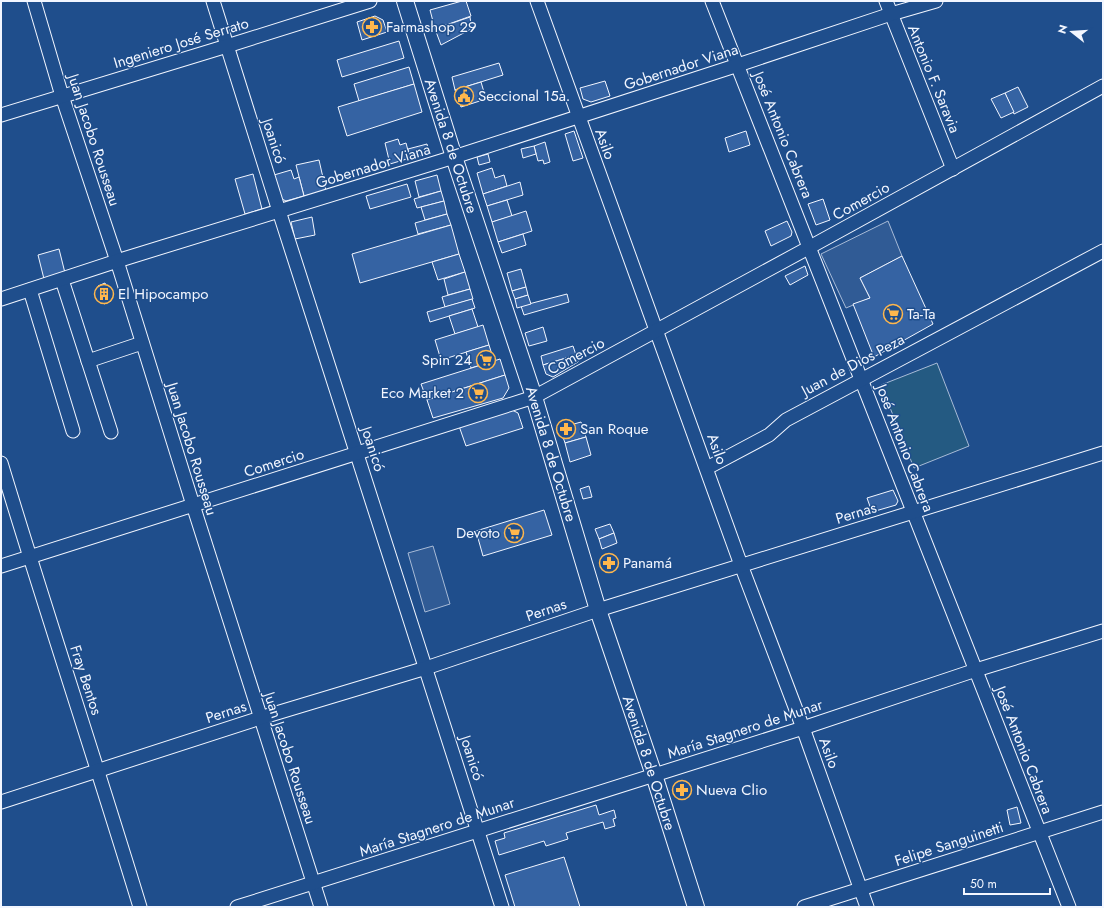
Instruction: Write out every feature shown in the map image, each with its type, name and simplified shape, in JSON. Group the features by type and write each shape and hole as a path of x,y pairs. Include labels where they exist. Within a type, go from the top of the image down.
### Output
{"main road":[{"name":"Avenida 8 de Octubre","path":"405,1 454,157 534,397 598,610 654,775 696,907"}],"street":[{"name":"Juan Jacobo Rousseau","path":"34,1 62,96 117,261 260,718 321,907"},
{"name":"Joanicó","path":"213,1 279,212 358,453 502,907"},
{"name":"Ingeniero José Serrato","path":"1,115 370,1"},
{"name":"Asilo","path":"537,1 741,565 803,728 868,907"},
{"name":"José Antonio Cabrera","path":"712,1 1069,907"},
{"name":"Antonio F. Saravia","path":"886,1 953,169"},
{"name":"Gobernador Viana","path":"1,299 117,261 454,157 891,14 936,1"},
{"name":"Comercio","path":"1,566 534,397 1103,86"},
{"name":"Juan de Dios Peza","path":"707,468 768,436 786,420 1103,251"},
{"path":"62,280 111,432"},
{"path":"30,290 73,431"},
{"path":"88,361 142,343"},
{"name":"Pernas","path":"1,802 260,718 426,668 598,610 1103,453"},
{"name":"Fray Bentos","path":"1,463 99,770 140,907"},
{"name":"María Stagnero de Munar","path":"237,907 803,728 976,670 1103,631"},
{"name":"Felipe Sanguinetti","path":"804,907 1103,812"}],"shaded area":[{"path":"888,221 902,256 860,278 870,298 846,308 821,254"},
{"path":"937,363 969,446 914,468 881,385"},
{"path":"433,546 450,604 425,612 408,553"}],"building":[{"path":"466,1 471,16 435,29 430,10"},
{"name":"Farmashop 29","path":"375,16 383,20 387,32 362,40 357,22"},
{"path":"470,17 471,24 473,23 475,27 441,45 435,29"},
{"path":"399,41 404,58 342,77 337,60"},
{"path":"499,63 503,75 455,90 452,77"},
{"path":"409,67 414,84 359,101 354,84"},
{"path":"605,81 610,96 591,102 583,99 580,88"},
{"path":"481,82 486,99 461,107 455,90"},
{"path":"414,84 422,112 347,136 338,107"},
{"path":"1018,87 1028,107 1014,114 1005,93"},
{"path":"1005,93 1014,112 1001,118 991,99"},
{"path":"574,131 583,158 573,161 565,134"},
{"path":"746,131 750,145 729,152 725,138"},
{"path":"398,139 400,145 406,143 410,158 390,164 385,143"},
{"path":"545,142 550,162 544,164 543,160 538,161 534,146"},
{"path":"427,144 428,149 424,155 410,158 408,149"},
{"path":"534,146 536,154 523,158 521,149"},
{"path":"488,154 490,162 479,165 477,157"},
{"path":"319,160 326,191 304,196 296,165"},
{"path":"492,168 495,178 504,175 507,186 483,194 477,173"},
{"path":"291,170 294,179 299,177 304,196 286,201 280,198 274,175"},
{"path":"253,174 262,209 245,214 235,179"},
{"path":"437,175 441,191 419,197 415,181"},
{"path":"520,182 523,195 487,206 483,194"},
{"path":"407,184 411,197 370,209 366,196"},
{"path":"441,191 444,201 417,208 414,199"},
{"path":"823,199 830,220 816,225 808,204"},
{"path":"507,200 512,216 492,222 487,206"},
{"path":"444,201 447,214 425,220 421,207"},
{"path":"526,211 532,231 498,242 492,222"},
{"path":"447,214 451,225 418,234 415,223"},
{"path":"312,217 315,235 295,239 291,222"},
{"path":"787,221 792,232 791,236 771,246 765,231"},
{"path":"451,225 459,254 360,283 352,254"},
{"path":"523,234 526,245 502,253 498,242"},
{"path":"59,249 65,273 44,279 38,255"},
{"path":"459,254 465,272 438,280 432,262"},
{"name":"Ta-Ta","path":"902,256 933,324 874,357 853,304 870,298 860,278"},
{"path":"805,266 808,275 790,285 785,276"},
{"path":"521,269 526,287 512,291 507,273"},
{"path":"465,272 470,289 448,295 444,279"},
{"name":"El Hipocampo","path":"105,283 111,301 104,304 98,286"},
{"path":"526,287 528,295 515,299 512,291"},
{"path":"470,289 473,299 445,307 442,297"},
{"path":"567,294 569,302 524,315 521,306"},
{"path":"528,295 531,304 517,308 515,299"},
{"path":"472,299 475,308 430,322 427,312"},
{"path":"472,309 478,327 455,334 449,316"},
{"path":"483,325 489,345 441,360 435,340"},
{"path":"543,327 547,341 529,346 525,333"},
{"path":"489,345 494,361 471,368 466,352"},
{"path":"573,346 576,355 543,365 541,356"},
{"path":"576,355 578,362 553,377 546,374 543,365"},
{"path":"500,359 505,375 427,400 421,384"},
{"name":"Eco Market 2","path":"505,375 509,388 503,398 433,418 427,400"},
{"path":"510,409 518,413 523,428 466,446 459,426"},
{"path":"581,422 586,437 565,443 560,428"},
{"path":"586,437 591,455 570,462 565,443"},
{"path":"589,486 592,497 583,499 580,489"},
{"path":"893,490 898,501 896,505 872,512 867,498"},
{"name":"Devoto","path":"544,510 552,535 483,556 476,531"},
{"path":"610,524 614,533 599,539 595,529"},
{"path":"614,533 617,543 602,549 599,539"},
{"path":"596,805 599,815 614,810 616,818 613,819 615,826 605,829 603,822 566,833 568,839 546,846 544,841 499,855 495,841 505,838 504,833"},
{"path":"1017,807 1021,823 1010,825 1007,810"},
{"path":"564,857 580,907 515,907 505,875"}],"place":[{"name":"Farmashop 29","path":"372,27"},
{"name":"Seccional 15a.","path":"464,96"},
{"name":"El Hipocampo","path":"104,294"},
{"name":"Ta-Ta","path":"893,314"},
{"name":"Spin 24","path":"486,360"},
{"name":"Eco Market 2","path":"478,393"},
{"name":"San Roque","path":"566,429"},
{"name":"Devoto","path":"514,533"},
{"name":"Panamá","path":"609,563"},
{"name":"Nueva Clio","path":"682,790"}]}
